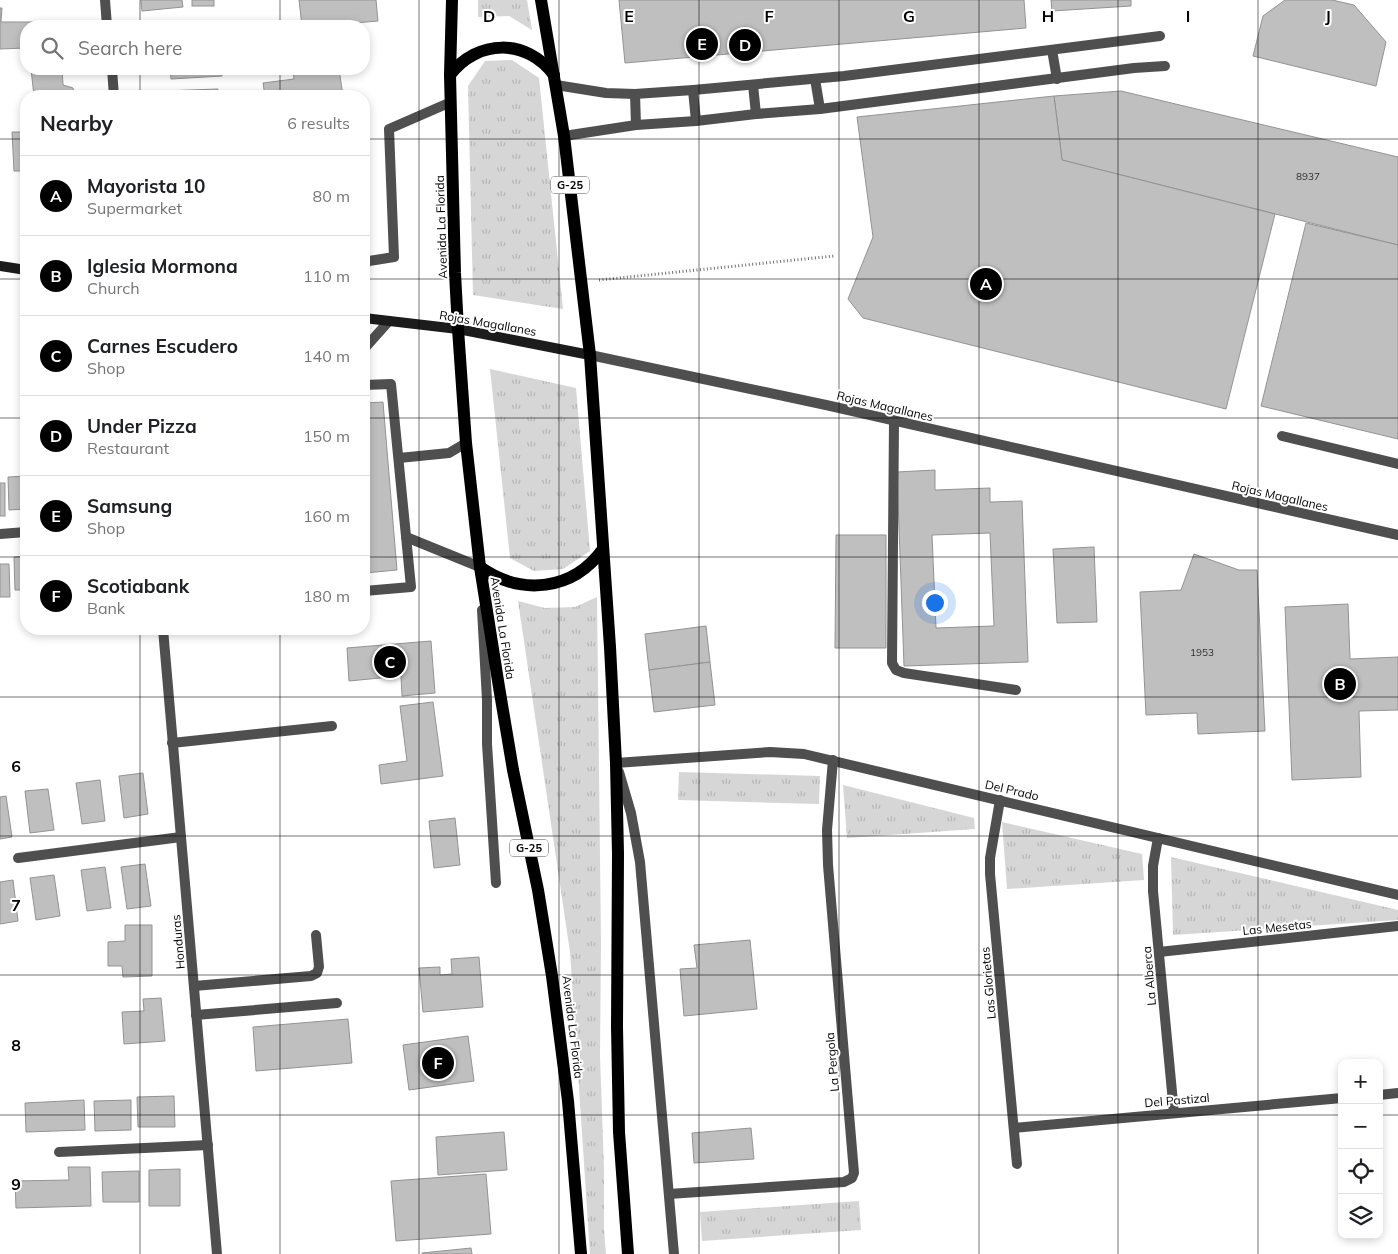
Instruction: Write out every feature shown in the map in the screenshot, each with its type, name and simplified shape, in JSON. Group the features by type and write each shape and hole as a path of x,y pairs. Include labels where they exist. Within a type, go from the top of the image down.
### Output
{"main road":[{"name":"Avenida La Florida","path":"452,0 450,75 458,329 466,443 480,567 513,770 538,890 552,976 568,1101 581,1254"},
{"name":"G-25","path":"541,0 564,136 590,354 616,762 619,1123 628,1254"},
{"path":"450,75 455,68 469,57 485,50 502,47 528,52 542,62 555,80"},
{"path":"0,266 20,269"},
{"name":"Rojas Magallanes","path":"370,319 458,329 590,354"},
{"path":"480,567 496,577 513,583 541,585 559,582 576,574 591,563 603,549"}],"street":[{"path":"105,0 107,20"},
{"path":"545,17 546,0"},
{"path":"555,80 606,93 634,94 694,90 815,79 1160,36"},
{"path":"1052,50 1057,79"},
{"path":"564,136 636,125 696,122 756,114 820,109 1134,68 1165,66"},
{"path":"112,75 114,90"},
{"path":"815,79 820,109"},
{"path":"753,85 756,114"},
{"path":"694,90 696,122"},
{"path":"634,94 636,125"},
{"path":"370,261 394,257 389,129 451,102"},
{"path":"370,342 389,321"},
{"name":"Rojas Magallanes","path":"590,354 1398,535"},
{"path":"370,385 391,384 411,586 370,590"},
{"path":"894,421 892,663 896,670 904,673 1016,690"},
{"path":"1282,436 1398,464"},
{"path":"399,458 449,453 466,443"},
{"path":"0,534 20,532"},
{"path":"406,537 480,567 487,700 488,761 496,883"},
{"name":"Honduras","path":"163,635 217,1254"},
{"path":"172,743 332,726"},
{"name":"Del Prado","path":"616,762 770,752 804,754 1398,895"},
{"name":"La Pergola","path":"668,1194 844,1182 852,1178 854,1173 826,830 833,760"},
{"path":"616,762 631,813 640,862 674,1254"},
{"name":"Las Glorietas","path":"1000,800 990,858 990,874 1017,1164"},
{"path":"18,858 181,837"},
{"name":"La Alberca","path":"1158,838 1152,878 1174,1113"},
{"name":"Las Mesetas","path":"1159,952 1398,926"},
{"path":"194,986 311,976 317,973 319,967 316,935"},
{"path":"196,1015 337,1003"},
{"path":"1383,1095 1398,1093"},
{"name":"Del Pastizal","path":"1014,1128 1338,1098"},
{"path":"59,1152 208,1145"}],"path":[{"path":"581,282 834,256"}],"green space":[{"path":"478,0 527,0 532,30 509,16 478,17"},
{"path":"512,60 539,78 563,309 473,295 468,86 485,61"},
{"path":"490,369 576,388 590,551 563,569 534,571 510,558"},
{"path":"597,597 601,943 600,1056 606,1254 590,1254 570,952 518,601 545,608 575,607"},
{"path":"679,772 820,776 819,804 678,800"},
{"path":"843,785 974,818 975,829 847,838"},
{"path":"1002,822 1142,854 1144,880 1007,889"},
{"path":"1171,857 1398,910 1398,920 1173,935"},
{"path":"859,1201 861,1230 702,1241 700,1212"}],"building":[{"path":"141,0 182,0 183,7 142,11"},
{"path":"192,0 214,0 214,6 192,6"},
{"path":"299,0 376,0 378,21 301,20"},
{"path":"619,0 1024,0 1026,28 625,63"},
{"path":"1051,0 1131,0 1131,6 1052,11"},
{"path":"1285,0 1332,0 1354,5 1386,42 1376,86 1253,56 1263,16"},
{"path":"0,8 2,8 1,22 20,22 20,48 0,49"},
{"path":"32,75 62,75 63,85 73,88 73,90 33,90"},
{"path":"171,75 222,75 222,76 171,79"},
{"path":"294,75 340,75 342,90 264,90 263,83 294,79"},
{"path":"1121,91 1398,157 1398,245 1062,160 1054,96"},
{"path":"1054,96 1062,160 1275,214 1226,409 863,318 848,299 873,237 857,117"},
{"path":"12,132 20,132 20,171 14,171"},
{"path":"1306,223 1398,245 1398,439 1261,406"},
{"path":"383,402 397,570 370,573 370,403"},
{"path":"935,470 935,490 990,488 990,502 1022,501 1028,662 904,666 897,472","holes":["990,533 994,626 936,628 932,535"]},
{"path":"20,476 20,509 9,510 8,477"},
{"path":"0,483 5,483 5,516 0,516"},
{"path":"836,535 886,535 886,648 835,648"},
{"path":"1094,547 1097,622 1057,623 1053,549"},
{"path":"1194,554 1239,570 1257,570 1265,731 1198,734 1197,713 1146,715 1140,592 1181,590"},
{"path":"20,556 20,590 15,590 14,557"},
{"path":"0,564 9,564 10,597 0,597"},
{"path":"1348,604 1350,659 1398,657 1398,710 1359,711 1361,777 1292,780 1285,607"},
{"path":"706,626 710,662 649,670 645,634"},
{"path":"431,641 435,693 402,696 401,676 349,681 347,648"},
{"path":"710,662 715,705 654,712 649,670"},
{"path":"433,702 443,776 381,784 379,765 407,761 400,706"},
{"path":"143,773 148,814 124,818 119,776"},
{"path":"100,780 105,821 82,824 76,783"},
{"path":"48,789 54,830 30,833 25,791"},
{"path":"6,796 12,837 0,839 0,797"},
{"path":"455,818 460,865 434,868 429,821"},
{"path":"145,864 151,906 127,909 121,867"},
{"path":"105,867 111,908 87,911 81,870"},
{"path":"54,875 60,916 36,920 30,878"},
{"path":"13,880 18,921 0,924 0,882"},
{"path":"125,925 152,925 152,976 123,977 122,966 108,966 108,942 125,941"},
{"path":"750,940 757,1009 684,1016 680,969 697,968 694,945"},
{"path":"479,957 483,1007 423,1012 419,968 440,967 440,975 452,974 451,959"},
{"path":"161,998 165,1041 124,1044 122,1012 144,1011 143,999"},
{"path":"348,1019 352,1063 256,1071 253,1027"},
{"path":"468,1036 474,1081 409,1090 403,1045"},
{"path":"174,1096 175,1127 138,1127 137,1097"},
{"path":"84,1100 85,1130 26,1132 25,1103"},
{"path":"131,1100 131,1130 95,1131 94,1101"},
{"path":"751,1128 754,1159 694,1163 692,1133"},
{"path":"504,1132 507,1170 438,1175 436,1137"},
{"path":"68,1167 90,1167 91,1206 16,1208 15,1181 69,1180"},
{"path":"180,1169 180,1206 149,1206 149,1170"},
{"path":"139,1171 139,1202 103,1202 102,1172"},
{"path":"486,1174 491,1234 396,1241 391,1181"},
{"path":"471,1248 472,1254 422,1254 422,1253"}],"place":[{"name":"Samsung","path":"702,44"},
{"name":"Under Pizza","path":"745,45"},
{"name":"Mayorista 10","path":"986,284"},
{"name":"Carnes Escudero","path":"390,662"},
{"name":"Iglesia Mormona","path":"1340,684"},
{"name":"Scotiabank","path":"438,1063"}]}
